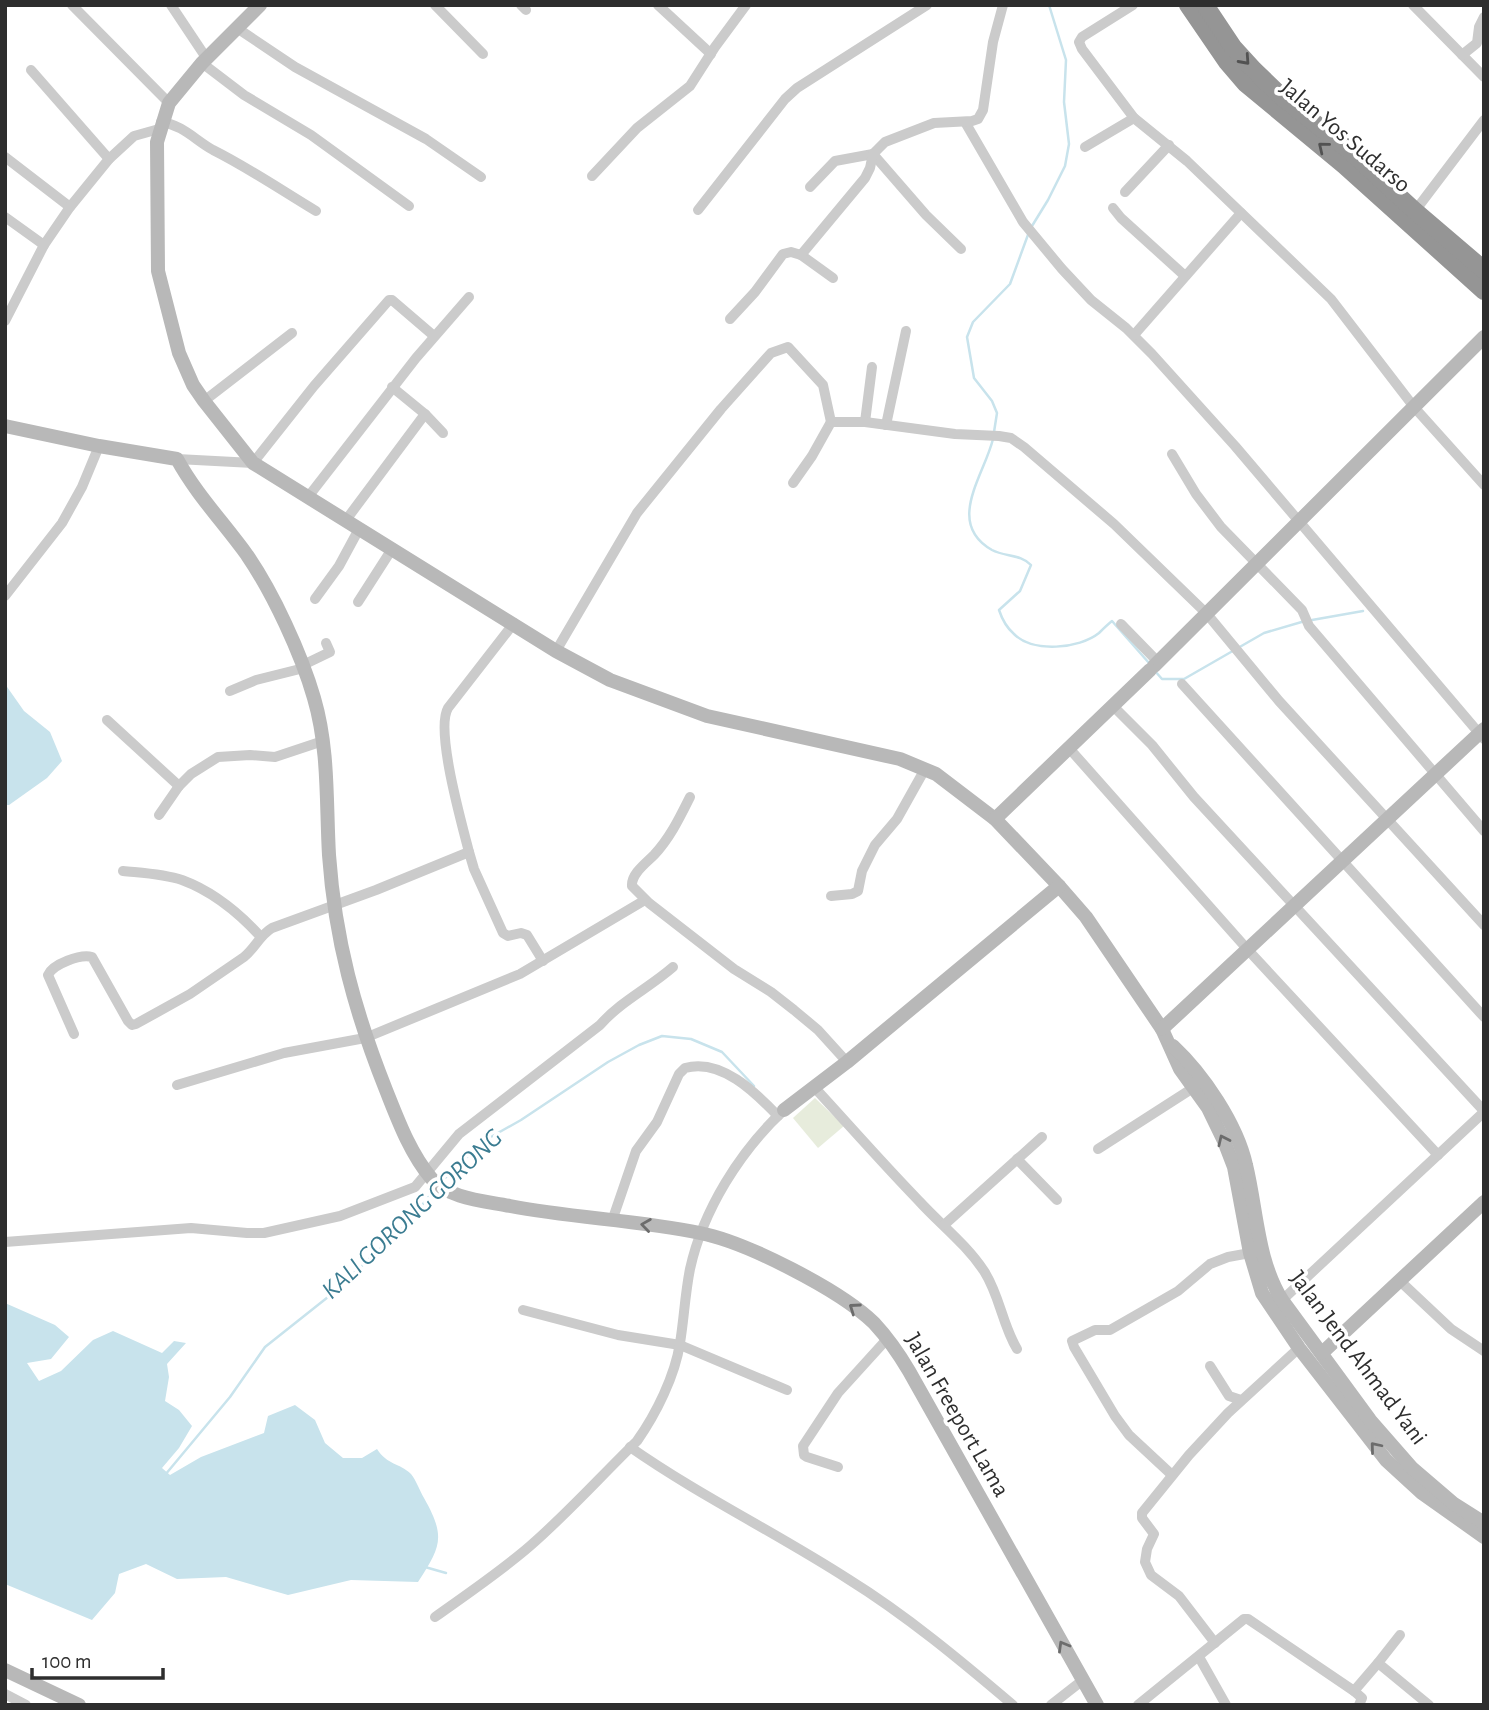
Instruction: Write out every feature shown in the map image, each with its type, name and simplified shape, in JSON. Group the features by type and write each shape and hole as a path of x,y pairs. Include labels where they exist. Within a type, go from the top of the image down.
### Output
{"highway":[{"name":"Jalan Yos Sudarso","path":"1188,5 1232,69 1350,151 1484,270"},
{"name":"Jalan Yos Sudarso","path":"1205,5 1238,53 1278,102 1484,291"}],"street":[{"path":"72,5 169,103"},
{"path":"171,5 204,61 244,95 312,135 409,206"},
{"name":"Jalan Jend Ahmad Yani","path":"260,5 204,61 169,103 160,125 157,142 158,271 179,353 193,385 253,463 556,651 610,680 707,716 900,759 925,769 959,790 995,819 1086,917 1163,1028 1180,1069 1208,1108 1234,1167 1250,1254 1262,1293 1278,1304 1322,1353 1370,1420 1412,1468 1454,1504 1484,1523"},
{"path":"435,5 483,54"},
{"path":"658,5 711,54"},
{"path":"592,176 637,128 690,86 746,5"},
{"path":"698,210 785,99 797,88 927,5"},
{"path":"801,255 865,178 873,154 885,142 934,123 976,120 982,111 993,42 1003,5"},
{"path":"1133,5 1082,37 1079,42 1134,118 1169,145 1341,311 1414,407 1484,485"},
{"path":"1413,5 1484,77"},
{"path":"1462,55 1476,43 1484,17"},
{"path":"237,29 295,67 426,139 481,177"},
{"path":"31,70 109,159"},
{"path":"1085,147 1134,118"},
{"path":"1415,211 1484,120"},
{"path":"965,122 1023,222 1076,284 1134,335 1235,446 1297,522 1482,733 1163,1028"},
{"path":"5,321 44,245 70,207 109,159 137,134 160,125 182,127 211,148 316,211"},
{"path":"1125,192 1169,145"},
{"path":"810,187 835,161 873,154"},
{"path":"873,154 926,215 961,249"},
{"path":"5,157 70,207"},
{"path":"1113,208 1185,276"},
{"path":"1134,335 1241,213"},
{"path":"5,217 44,245"},
{"path":"730,319 755,292 783,254 791,252 801,255 834,278"},
{"path":"308,497 392,387 469,297"},
{"path":"5,426 177,459 253,463 386,302 392,300 434,336"},
{"path":"886,425 906,331"},
{"path":"204,401 292,333"},
{"path":"995,819 1207,614 1484,337"},
{"path":"556,651 637,513 721,409 771,354 788,347 802,359 823,385 831,422 793,483"},
{"path":"865,422 872,367"},
{"path":"392,387 443,433"},
{"path":"346,520 425,414"},
{"path":"831,422 865,422 999,436 1011,438 1024,447 1104,516 1207,614 1279,701 1484,925"},
{"path":"5,596 62,523 82,487 99,446"},
{"path":"1172,454 1196,494 1222,527 1301,610 1309,626 1484,831"},
{"path":"177,459 188,478 248,557 304,666 315,700 323,741 334,904 349,987 365,1038 399,1121 416,1156 430,1176"},
{"path":"315,598 339,566 359,529"},
{"path":"358,602 392,549"},
{"path":"514,624 448,708 443,719 451,774 474,869 503,933 508,936 521,933 527,935 543,961"},
{"path":"1121,624 1154,666"},
{"path":"230,691 304,666 330,652 326,643"},
{"path":"1182,684 1484,1017"},
{"path":"1112,705 1152,745 1194,797 1484,1111 1278,1304"},
{"path":"107,720 179,786"},
{"path":"159,815 179,786 218,758 250,755 275,757 323,741"},
{"path":"1068,747 1248,950 1438,1155"},
{"path":"831,895 858,891 862,871 875,845 897,819 925,769"},
{"path":"690,797 673,831 631,881 632,886 645,900 734,969 794,1010 818,1030 847,1062"},
{"path":"74,1034 48,975 53,968 84,955 92,957 128,1021 132,1025 136,1024 190,994 244,957 272,928 469,852"},
{"path":"123,871 180,879 239,915 261,937"},
{"path":"435,1617 530,1545 573,1506 645,1430 664,1393 680,1345 683,1308 701,1233 747,1150 781,1113 847,1062 1059,886"},
{"path":"177,1085 284,1053 365,1038 507,980 645,900"},
{"path":"5,1242 191,1228 247,1233 287,1230 340,1216 409,1190 430,1176 459,1134 600,1025 613,1010 673,967"},
{"name":"Jalan Jend Ahmad Yani","path":"1169,1043 1190,1062 1218,1102 1233,1131 1246,1162 1264,1260 1278,1304 1299,1348 1386,1460 1422,1493 1484,1537"},
{"path":"612,1221 636,1151 657,1122 679,1074 685,1068 720,1069 781,1113"},
{"path":"814,1087 969,1252 990,1282 1001,1306 1007,1333 1017,1349"},
{"path":"1098,1149 1193,1088"},
{"path":"944,1224 1042,1137"},
{"path":"1017,1159 1057,1200"},
{"name":"Jalan Freeport Lama","path":"430,1176 450,1191 472,1199 541,1212 701,1233 742,1246 821,1286 858,1310 887,1339 909,1371 1097,1705"},
{"path":"1322,1353 1484,1202"},
{"path":"1172,1475 1129,1435 1115,1416 1072,1341 1095,1330 1110,1330 1178,1291 1210,1264 1228,1257 1250,1254"},
{"path":"1401,1282 1451,1329 1484,1351"},
{"path":"523,1310 618,1335 680,1345 787,1390"},
{"path":"838,1467 807,1457 804,1455 803,1446 838,1393 887,1339"},
{"path":"1215,1643 1179,1596 1154,1578 1145,1562 1154,1534 1142,1518 1142,1513 1172,1475 1241,1400 1299,1348"},
{"path":"1210,1366 1229,1396 1241,1400"},
{"path":"634,1444 677,1479 817,1559 868,1592 976,1673 1013,1705"},
{"path":"1138,1705 1199,1657 1240,1620 1248,1619 1354,1690 1362,1698 1359,1705"},
{"path":"1354,1690 1400,1635"},
{"path":"1199,1657 1226,1705"},
{"path":"1378,1663 1429,1705"},
{"path":"5,1670 79,1705"},
{"path":"1052,1704 1083,1680"},
{"path":"5,1694 26,1705"}],"green space":[{"path":"815,1098 844,1126 818,1148 793,1118"}],"water":[{"path":"5,684 24,711 50,732 62,761 47,778 9,805 5,805"},
{"path":"5,1303 55,1325 69,1337 51,1359 27,1363 39,1381 61,1371 93,1340 113,1331 162,1353 174,1341 186,1343 167,1364 169,1377 165,1401 179,1410 192,1426 179,1448 162,1468 170,1475 201,1457 264,1433 268,1416 295,1405 315,1420 325,1443 343,1458 362,1458 377,1449 385,1458 411,1474 436,1523 436,1550 418,1582 351,1580 288,1595 226,1577 177,1579 146,1564 119,1574 115,1593 92,1620 5,1584"}],"waterway":[{"path":"1032,226 1065,166 1069,144 1064,102 1066,60 1049,5"},
{"path":"994,432 997,413 992,401 974,378 967,337 973,322 1010,284 1029,232"},
{"path":"993,439 976,483 969,513 971,526 978,539 992,550 1023,559 1031,565 1020,591 999,610 1007,626 1022,640 1056,647 1080,643 1099,633 1112,621 1149,663"},
{"path":"1312,620 1363,611"},
{"path":"1155,671 1162,679 1184,679 1264,633 1305,621"},
{"name":"KALI GORONG GORONG","path":"442,1181 489,1138 608,1062 662,1036 691,1039 722,1052 754,1086"},
{"name":"KALI GORONG GORONG","path":"165,1475 230,1397 265,1347 328,1297 406,1225 435,1189"},
{"path":"425,1567 446,1573"}]}
